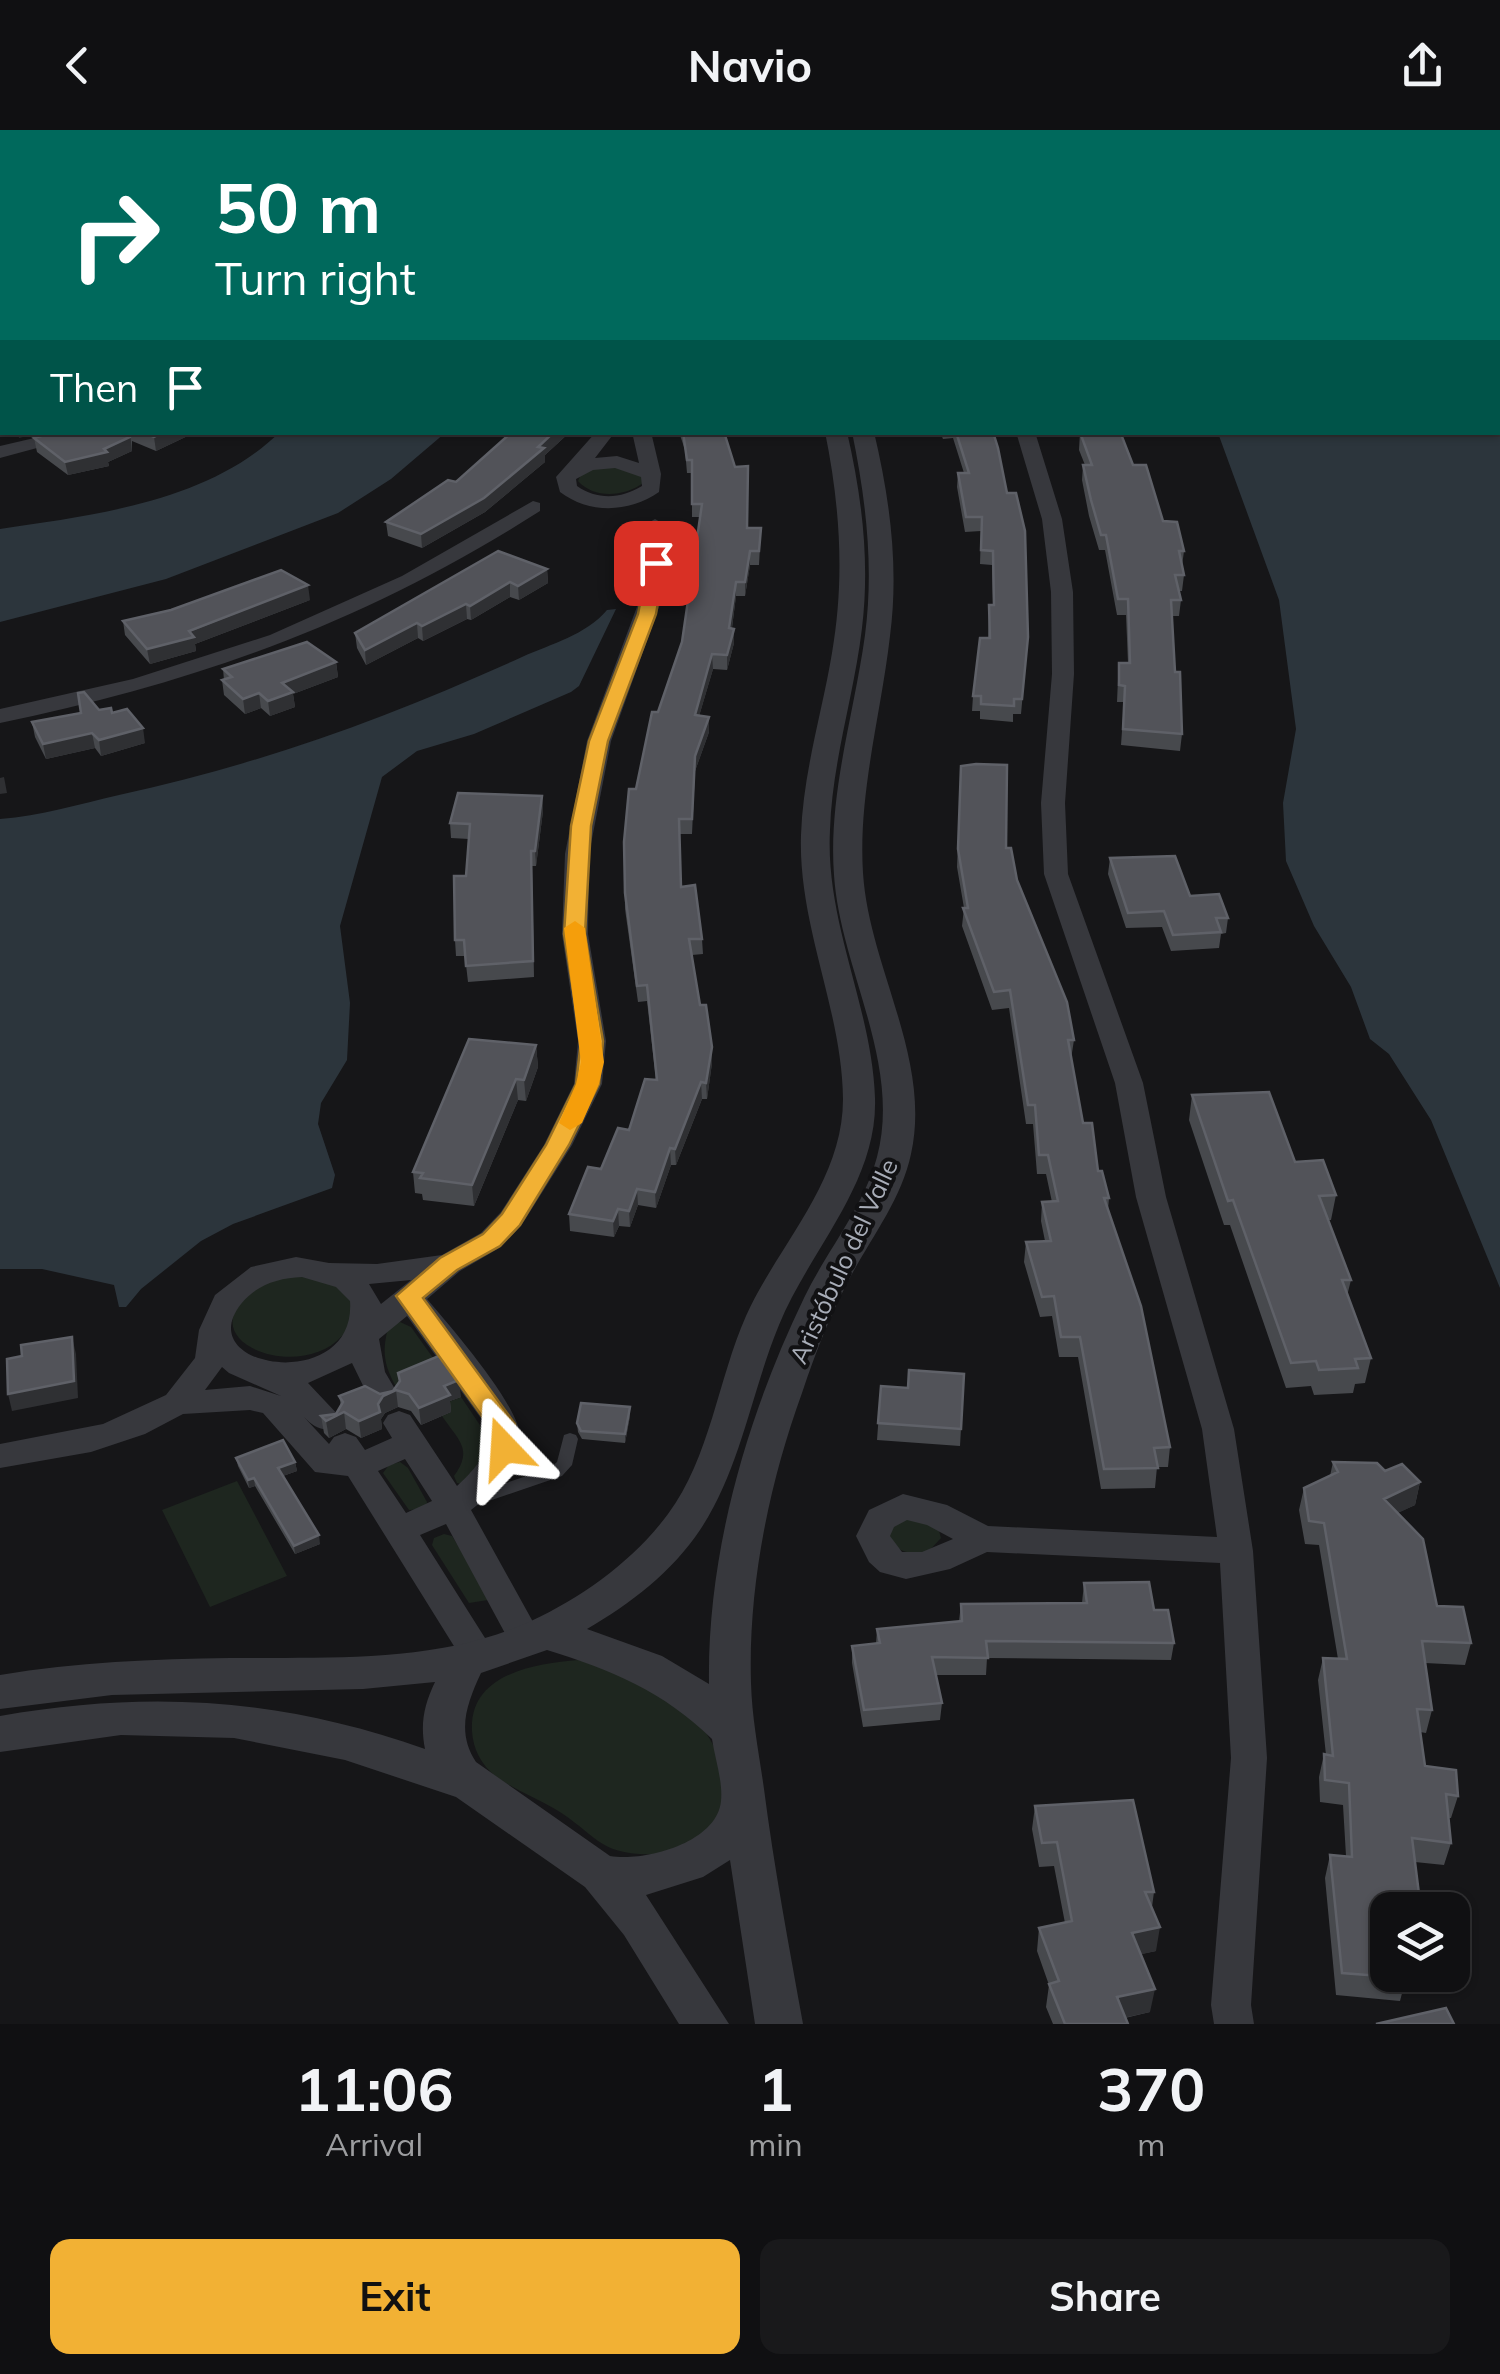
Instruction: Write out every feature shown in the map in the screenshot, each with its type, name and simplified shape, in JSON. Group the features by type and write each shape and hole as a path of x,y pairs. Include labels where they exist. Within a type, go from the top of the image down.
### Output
{"street":[{"path":"0,452 74,435"},
{"path":"573,483 604,435"},
{"path":"177,1403 313,1371 351,1350 408,1296 448,1264 491,1240 511,1220 564,1133 588,1084 592,1041 574,934 578,854 598,741 652,596 652,478 642,435"},
{"name":"Aristóbulo del Valle","path":"535,1636 620,1585 651,1559 686,1519 708,1476 751,1350 783,1278 836,1191 854,1143 859,1100 852,1050 819,912 814,855 817,803 849,628 854,578 851,511 837,435"},
{"name":"Aristóbulo del Valle","path":"732,1732 732,1619 753,1492 795,1361 824,1294 885,1183 898,1132 888,1030 855,927 848,868 852,780 881,602 879,516 864,435"},
{"path":"1026,435 1052,518 1062,592 1063,674 1053,803 1056,874 1129,1083 1151,1197 1218,1429 1236,1551 1248,1758 1234,2024"},
{"path":"0,716 158,679 316,626 431,572 573,483 617,462 652,478"},
{"path":"613,502 646,493 652,478"},
{"path":"573,483 638,510 655,525"},
{"path":"0,1456 90,1443 145,1423 177,1403 210,1361 214,1330 226,1298 262,1274 285,1268 377,1274 448,1264"},
{"path":"330,1270 348,1278 369,1304 363,1336 369,1372 535,1636"},
{"path":"401,1530 453,1507 487,1480 506,1438 502,1424 464,1368 408,1296"},
{"path":"214,1330 219,1346 259,1386 320,1460 344,1443 398,1421"},
{"path":"259,1386 292,1387 344,1443 401,1530 472,1660"},
{"path":"984,1539 1236,1551"},
{"path":"0,1692 108,1678 377,1673 472,1660 535,1636 633,1660 668,1675 701,1699 732,1732 779,2024"},
{"path":"462,1780 443,1745 447,1700 472,1660"},
{"path":"0,1734 90,1719 156,1715 220,1718 340,1737 462,1780 495,1798 601,1874 640,1921 704,2024"},
{"path":"601,1874 661,1874 692,1862 730,1833 744,1805"}],"lane":[{"path":"453,1507 556,1472 564,1465 570,1439"}],"shaded area":[{"path":"276,435 443,435 391,479 338,513 166,579 0,622 0,529 148,502 219,475"},
{"path":"1219,435 1500,435 1500,1288 1431,1120 1389,1054 1370,1039 1351,987 1314,926 1286,861 1283,803 1296,729 1279,600"},
{"path":"607,464 642,473 643,483 609,494 592,491 578,481 582,472"},
{"path":"616,609 579,686 571,692 474,734 417,751 382,777 340,926 350,1003 347,1060 321,1103 318,1124 335,1175 332,1188 233,1224 201,1241 141,1289 126,1307 119,1307 114,1285 42,1269 0,1269 0,819 172,783 325,737 556,643 589,626 607,610"},
{"path":"308,1273 341,1285 355,1308 342,1336 324,1350 301,1356 258,1351 242,1341 233,1327 235,1312 250,1294 269,1280"},
{"path":"400,1322 411,1327 443,1372 398,1390 387,1366 385,1343 389,1325"},
{"path":"461,1397 490,1440 467,1485 457,1483 454,1476 463,1459 462,1445 442,1416 451,1412 446,1403"},
{"path":"400,1462 408,1468 427,1502 425,1509 409,1510 383,1473 389,1465"},
{"path":"237,1481 287,1576 210,1607 162,1510"},
{"path":"915,1514 939,1531 941,1538 927,1553 901,1550 887,1529"},
{"path":"452,1536 488,1600 469,1603 432,1545 434,1538"},
{"path":"578,1660 654,1682 687,1709 709,1737 724,1770 725,1803 717,1820 693,1842 661,1854 636,1854 610,1847 555,1809 495,1776 482,1761 472,1731 474,1711 481,1696 508,1675"}],"building":[{"path":"130,435 104,449 107,452 65,462 34,438"},
{"path":"509,435 551,435 538,447 544,448 484,498 421,534 386,522 448,480 456,482"},
{"path":"683,435 725,435 735,467 748,466 747,528 761,528 759,551 750,551 745,582 736,582 729,628 734,629 727,655 712,654 695,715 709,717 695,756 692,819 679,819 681,887 695,885 702,939 689,939 712,1047 706,1083 701,1082 675,1149 670,1148 655,1192 637,1189 629,1211 618,1209 613,1221 569,1214 588,1167 601,1169 618,1128 629,1130 645,1079 657,1080 647,985 637,986 625,893 624,842 629,789 636,789 652,712 658,712 682,642 702,504 692,504 692,460 687,460"},
{"path":"957,435 994,435 1007,493 1016,493 1025,531 1028,637 1022,699 1014,699 1014,706 981,704 981,696 973,696 980,638 990,638 989,605 994,605 993,551 981,550 982,517 966,517 958,473 969,473"},
{"path":"1081,435 1121,435 1133,465 1146,465 1163,521 1177,522 1184,551 1179,551 1184,575 1175,575 1181,600 1171,600 1175,672 1180,672 1182,734 1123,729 1125,686 1119,685 1119,663 1130,663 1128,599 1118,599 1106,535 1101,535 1083,465 1092,465"},
{"path":"498,551 547,569 518,586 510,582 470,606 466,604 422,626 417,623 365,650 355,633"},
{"path":"281,570 308,585 189,631 194,637 147,649 123,621 171,610"},
{"path":"307,642 336,662 282,683 293,692 268,701 259,693 243,699 222,680 232,677 223,669"},
{"path":"84,692 99,710 111,708 112,713 127,709 143,728 99,740 92,733 43,744 32,722 81,713 78,693"},
{"path":"1007,765 1006,848 1011,848 1017,880 1067,1002 1074,1040 1068,1040 1083,1123 1092,1123 1098,1171 1102,1171 1109,1198 1104,1198 1141,1306 1170,1447 1154,1448 1158,1468 1104,1469 1080,1337 1061,1337 1054,1296 1042,1297 1026,1242 1051,1241 1042,1202 1058,1201 1048,1155 1039,1155 1035,1105 1028,1105 1010,990 994,992 963,908 968,908 958,849 961,766"},
{"path":"458,793 542,796 535,851 531,851 533,961 466,966 464,940 455,940 454,876 466,876 470,824 450,823"},
{"path":"1175,856 1190,896 1219,894 1228,918 1216,918 1221,932 1173,935 1164,911 1128,913 1110,858"},
{"path":"469,1039 536,1045 524,1080 516,1079 472,1185 420,1178 423,1173 413,1172"},
{"path":"1269,1092 1295,1162 1323,1160 1336,1195 1319,1196 1351,1280 1342,1280 1371,1358 1355,1359 1358,1368 1319,1370 1316,1361 1291,1363 1192,1095"},
{"path":"72,1337 74,1381 8,1394 7,1359 22,1356 21,1345"},
{"path":"441,1355 459,1380 444,1386 450,1395 419,1408 409,1394 396,1390 383,1396 378,1404 380,1412 359,1421 344,1412 326,1421 321,1416 336,1414 343,1402 339,1396 365,1386 380,1394 393,1391 400,1381 398,1373"},
{"path":"909,1370 964,1374 961,1429 878,1423 881,1386 908,1388"},
{"path":"581,1403 630,1407 625,1434 581,1431 577,1423"},
{"path":"283,1440 295,1462 278,1468 319,1535 294,1546 254,1478 248,1480 236,1458"},
{"path":"1333,1462 1377,1463 1385,1471 1402,1464 1420,1482 1384,1499 1423,1539 1437,1606 1463,1607 1471,1643 1422,1641 1432,1710 1417,1709 1425,1766 1456,1770 1458,1796 1446,1794 1451,1843 1412,1838 1419,1892 1370,1892 1370,1975 1342,1973 1330,1855 1352,1857 1349,1783 1325,1780 1324,1754 1333,1756 1323,1658 1347,1659 1324,1523 1309,1521 1304,1488 1338,1472"},
{"path":"1149,1582 1154,1610 1168,1610 1174,1643 986,1641 988,1658 932,1657 942,1703 864,1710 852,1646 880,1643 877,1629 962,1621 961,1604 1087,1603 1084,1583"},
{"path":"1133,1800 1154,1892 1145,1892 1160,1927 1132,1933 1155,1989 1117,1997 1128,2024 1065,2024 1049,1984 1059,1981 1039,1928 1072,1921 1057,1842 1042,1843 1035,1806"},
{"path":"1446,2008 1454,2024 1376,2024"}],"slow traffic":[{"path":"570,1123 588,1084 592,1062 575,928"}],"route":[{"path":"504,1448 502,1424 408,1296 448,1264 478,1250 511,1220 558,1145 588,1084 592,1041 574,934 581,826 598,741 647,614 656,563"}]}
